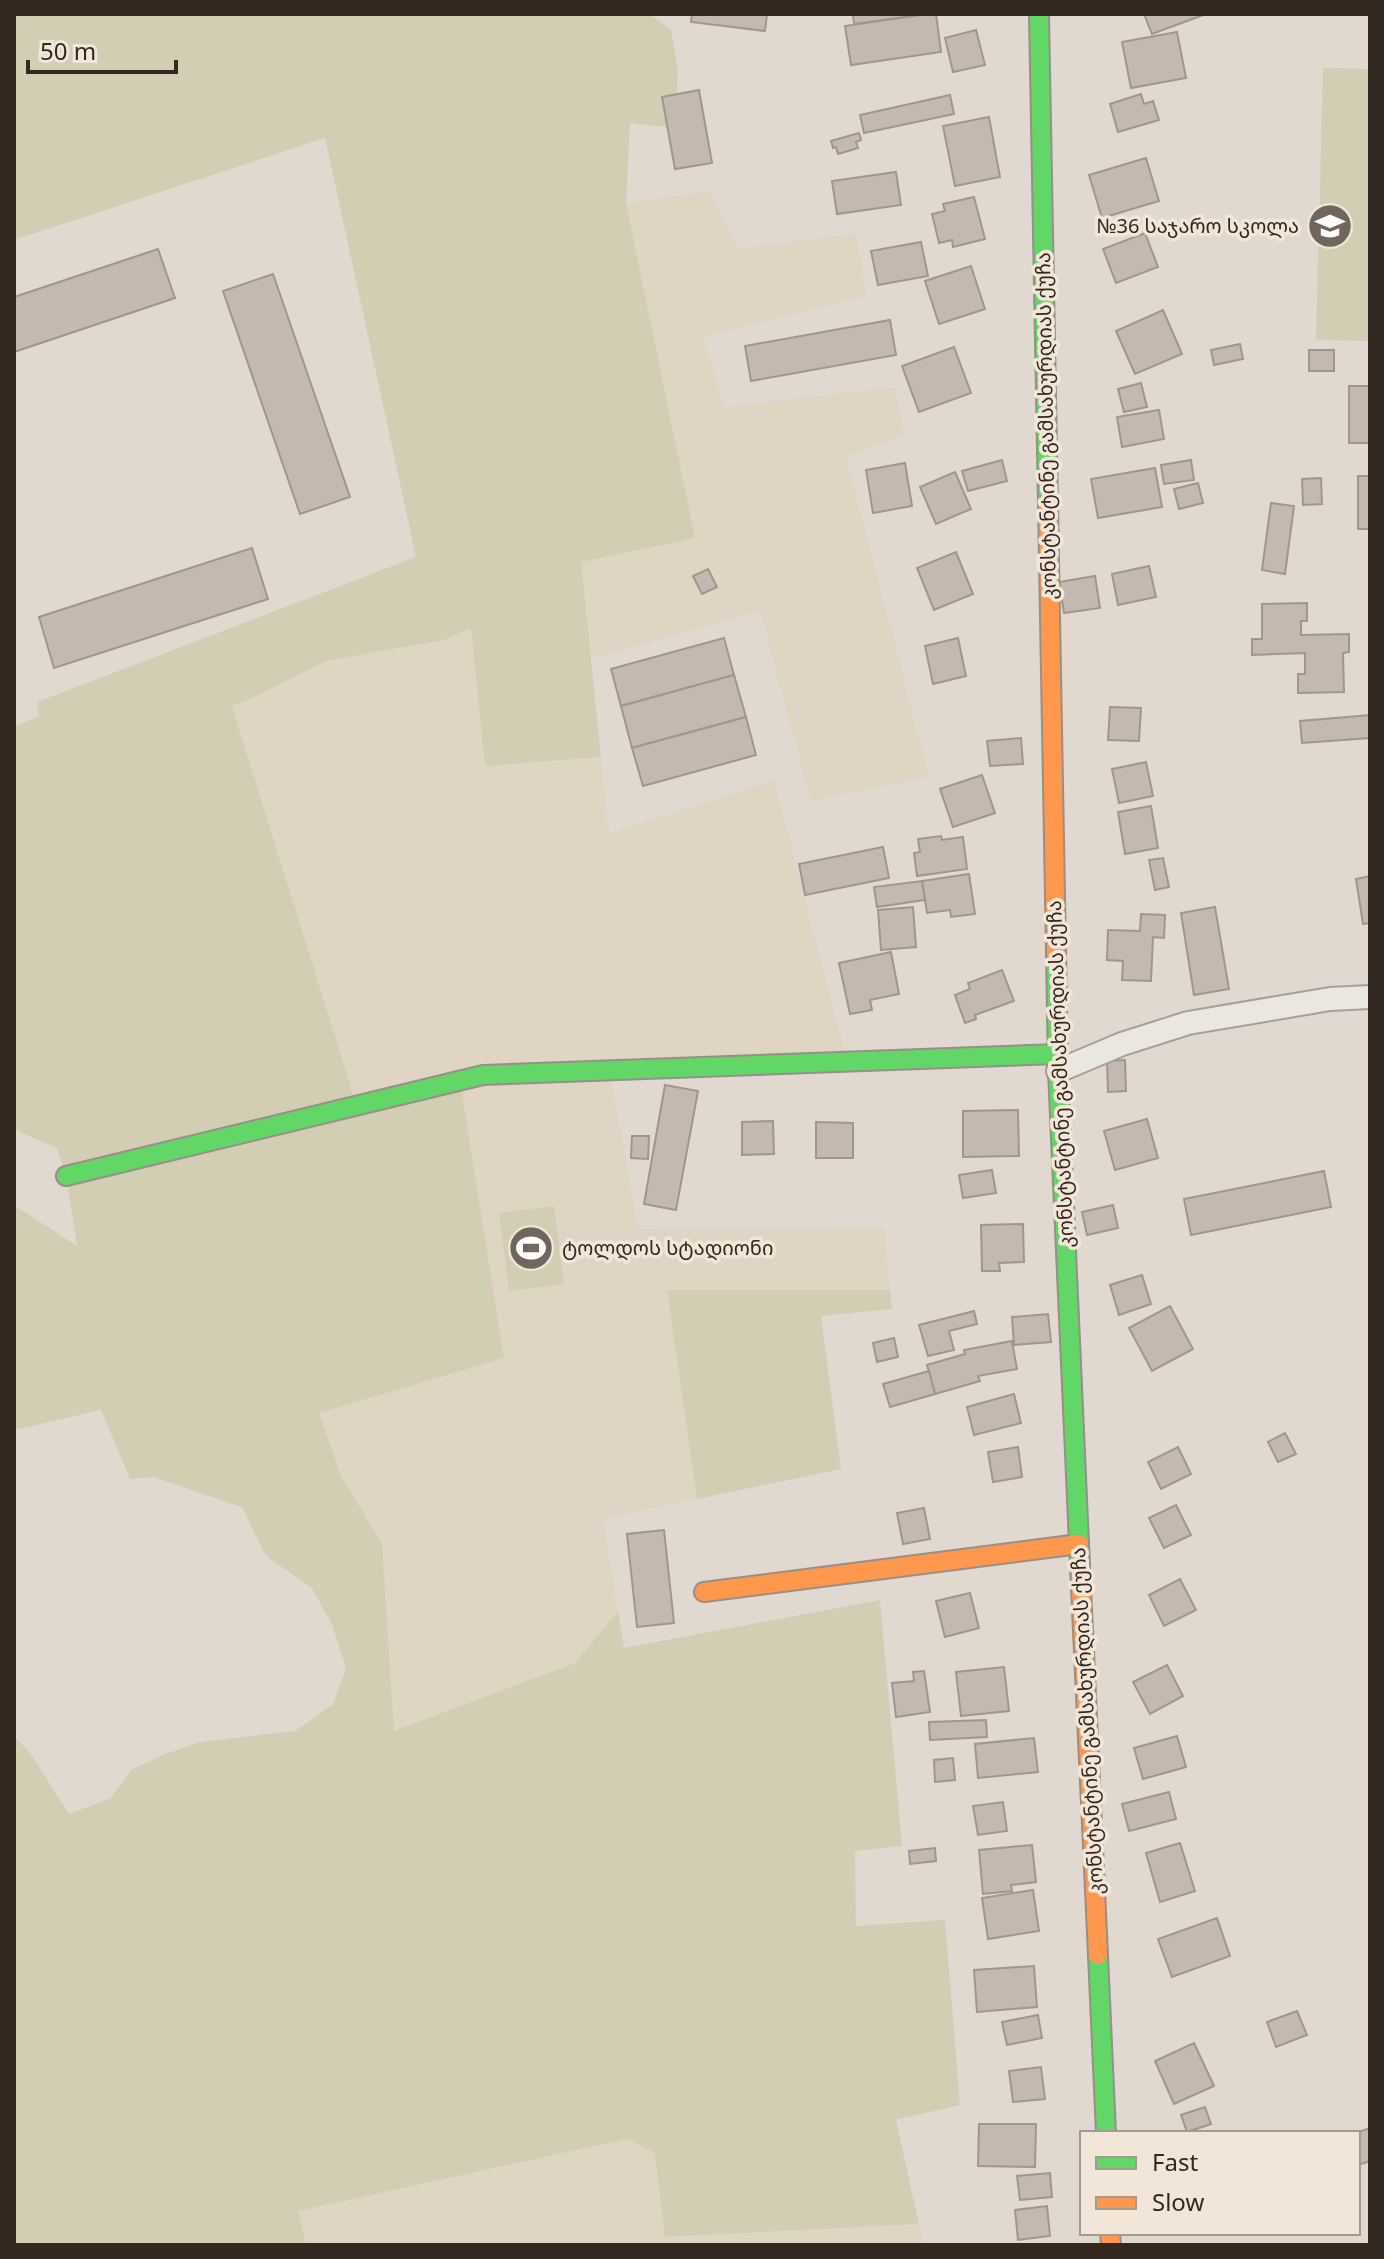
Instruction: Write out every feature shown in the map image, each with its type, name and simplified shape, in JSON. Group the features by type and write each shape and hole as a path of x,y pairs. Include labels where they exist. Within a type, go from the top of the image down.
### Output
{"street":[{"name":"კონსტანტინე გამსახურდიას ქუჩა","path":"1039,14 1057,1062 1106,2131"},
{"path":"66,1176 483,1075 1057,1062 1188,1023 1330,999 1370,997"},
{"path":"704,1592 1079,1544"}],"shaded area":[{"path":"14,14 649,14 671,29 678,70 675,128 630,123 626,203 695,538 581,562 601,757 485,766 471,628 444,640 325,661 232,706 350,1084 354,1106 463,1080 463,1100 504,1358 319,1413 341,1476 382,1544 394,1731 575,1663 618,1611 624,1648 880,1600 902,1846 855,1851 856,1926 945,1920 960,2105 896,2120 919,2224 665,2237 655,2153 627,2139 298,2211 306,2245 14,2245 14,1736 31,1754 69,1814 111,1798 131,1770 163,1755 200,1742 295,1731 333,1704 346,1668 332,1624 311,1587 266,1556 242,1507 153,1477 130,1479 101,1410 14,1430 14,1205 77,1246 66,1176 57,1148 17,1131 14,1113 14,727 39,716 37,702 416,557 325,138 14,240"},
{"path":"1323,68 1370,69 1370,341 1316,340"},
{"path":"710,191 738,249 856,233 867,296 703,337 724,407 895,387 905,436 846,456 929,777 811,801 760,611 590,659 580,562 695,538 626,203"},
{"path":"472,628 485,765 601,757 609,834 774,780 847,1062 610,1071 638,1229 884,1228 890,1290 667,1290 697,1499 603,1519 618,1611 575,1663 394,1732 382,1544 341,1476 319,1413 504,1357 463,1100 463,1081 354,1106 350,1083 232,705 325,661 444,640"},
{"name":"ტოლდოს სტადიონი","path":"554,1206 564,1284 509,1291 499,1213"},
{"path":"667,1290 890,1290 892,1309 821,1316 841,1469 697,1499"},
{"path":"627,2139 655,2152 666,2237 919,2224 924,2245 306,2245 297,2211"}],"building":[{"path":"692,14 767,14 765,31 691,22"},
{"path":"853,14 927,14 854,24"},
{"path":"936,14 941,52 851,65 845,26"},
{"path":"1144,14 1206,14 1152,34"},
{"path":"976,30 985,65 953,72 945,38"},
{"path":"1177,32 1186,78 1131,88 1122,42"},
{"path":"699,90 712,163 675,169 662,97"},
{"path":"1141,94 1144,104 1153,101 1159,120 1118,132 1110,104"},
{"path":"950,95 954,114 864,133 860,115"},
{"path":"989,117 1000,177 955,186 943,126"},
{"path":"859,133 861,140 856,142 858,148 838,154 836,147 833,148 831,141"},
{"path":"1146,158 1159,201 1102,218 1089,175"},
{"path":"896,172 901,205 837,214 832,181"},
{"path":"974,197 985,239 953,247 952,240 939,243 932,214 945,211 943,204"},
{"path":"1145,233 1158,267 1116,283 1103,249"},
{"path":"921,242 928,276 878,285 871,251"},
{"path":"158,249 175,298 14,352 14,297"},
{"path":"971,266 985,309 939,324 925,281"},
{"path":"273,274 350,497 300,514 223,291"},
{"path":"1163,310 1182,354 1135,374 1116,331"},
{"path":"890,320 896,355 751,381 745,346"},
{"path":"1240,344 1243,359 1214,365 1211,350"},
{"path":"954,347 971,393 919,412 902,366"},
{"path":"1309,350 1334,350 1334,371 1309,371"},
{"path":"1141,383 1147,407 1124,412 1118,389"},
{"path":"1349,386 1370,386 1370,443 1349,443"},
{"path":"1159,410 1164,439 1122,447 1117,417"},
{"path":"1002,460 1007,481 968,491 962,471"},
{"path":"1191,460 1194,480 1164,484 1161,465"},
{"path":"905,463 912,506 873,513 866,470"},
{"path":"1155,468 1162,507 1098,518 1091,479"},
{"path":"955,472 971,509 936,524 920,487"},
{"path":"1358,476 1370,476 1370,529 1358,529"},
{"path":"1321,478 1322,504 1303,505 1302,479"},
{"path":"1198,483 1203,503 1179,509 1174,489"},
{"path":"1271,503 1294,506 1285,574 1262,570"},
{"path":"252,548 268,599 54,668 39,617"},
{"path":"956,552 973,594 934,610 917,568"},
{"path":"1149,566 1156,597 1118,605 1112,574"},
{"path":"708,569 717,587 702,594 693,576"},
{"path":"1095,576 1100,608 1064,613 1059,582"},
{"path":"1307,603 1307,621 1301,621 1301,635 1349,634 1349,652 1343,653 1344,692 1298,693 1298,674 1305,674 1305,653 1252,655 1252,639 1262,639 1262,604"},
{"path":"724,638 734,675 621,706 611,669"},
{"path":"958,638 966,676 933,684 925,646"},
{"path":"734,675 746,717 632,748 621,706"},
{"path":"1110,707 1141,708 1139,741 1108,740"},
{"path":"1370,715 1370,738 1302,743 1300,721"},
{"path":"746,717 756,755 643,786 632,748"},
{"path":"1021,738 1023,764 990,766 987,741"},
{"path":"1146,762 1153,796 1119,803 1112,769"},
{"path":"982,775 995,813 953,827 940,789"},
{"path":"1151,806 1158,848 1125,854 1118,812"},
{"path":"941,836 942,840 963,837 967,869 917,876 914,853 920,852 918,839"},
{"path":"883,847 889,878 805,895 799,864"},
{"path":"1163,858 1169,887 1155,890 1149,860"},
{"path":"969,874 975,914 951,917 950,910 927,913 922,881"},
{"path":"1370,876 1370,923 1363,924 1356,879"},
{"path":"922,881 925,900 877,907 874,887"},
{"path":"913,907 916,947 881,950 878,910"},
{"path":"1215,907 1229,989 1194,995 1181,913"},
{"path":"1141,914 1165,915 1164,938 1153,937 1151,981 1122,980 1123,961 1107,960 1108,930 1140,931"},
{"path":"891,952 899,994 870,1000 872,1010 850,1014 839,963"},
{"path":"1002,970 1014,1001 975,1015 976,1019 965,1023 955,995 970,989 968,983"},
{"path":"1125,1060 1126,1091 1108,1092 1107,1061"},
{"path":"665,1085 698,1091 676,1210 644,1204"},
{"path":"1018,1110 1019,1156 963,1157 963,1111"},
{"path":"1147,1119 1158,1158 1115,1170 1104,1131"},
{"path":"773,1121 774,1154 742,1155 742,1122"},
{"path":"816,1122 853,1123 853,1158 816,1158"},
{"path":"632,1136 649,1136 648,1159 631,1158"},
{"path":"992,1170 996,1193 963,1198 959,1175"},
{"path":"1324,1171 1331,1207 1191,1235 1184,1199"},
{"path":"1113,1205 1118,1228 1087,1235 1082,1212"},
{"path":"1023,1224 1024,1262 999,1263 1000,1271 982,1271 981,1225"},
{"path":"1142,1275 1151,1304 1119,1315 1110,1285"},
{"path":"1170,1306 1193,1349 1152,1371 1129,1328"},
{"path":"974,1311 977,1324 949,1331 954,1350 928,1356 919,1325"},
{"path":"1048,1314 1051,1342 1014,1345 1012,1317"},
{"path":"894,1338 898,1357 877,1362 873,1343"},
{"path":"1012,1341 1017,1369 978,1376 980,1381 935,1394 927,1365 965,1354 964,1350"},
{"path":"929,1371 935,1394 890,1407 883,1384"},
{"path":"1014,1394 1021,1423 974,1435 967,1407"},
{"path":"1285,1433 1296,1454 1278,1462 1268,1442"},
{"path":"1018,1447 1022,1477 993,1482 988,1452"},
{"path":"1178,1447 1191,1474 1161,1489 1148,1462"},
{"path":"1176,1505 1191,1535 1164,1548 1149,1518"},
{"path":"924,1508 930,1539 903,1544 897,1513"},
{"path":"664,1530 674,1623 637,1627 627,1534"},
{"path":"1180,1579 1196,1610 1164,1626 1149,1595"},
{"path":"970,1593 979,1628 945,1637 936,1601"},
{"path":"1167,1665 1183,1696 1150,1714 1133,1682"},
{"path":"1004,1667 1009,1711 961,1716 956,1672"},
{"path":"924,1671 930,1712 896,1717 892,1683 914,1681 913,1672"},
{"path":"986,1720 987,1737 930,1740 929,1722"},
{"path":"1177,1736 1186,1767 1143,1779 1134,1748"},
{"path":"1034,1738 1038,1772 978,1778 975,1744"},
{"path":"953,1758 955,1780 935,1782 934,1760"},
{"path":"1169,1792 1176,1819 1129,1831 1122,1804"},
{"path":"1003,1802 1007,1831 978,1835 973,1806"},
{"path":"1180,1843 1195,1891 1160,1902 1146,1853"},
{"path":"1032,1845 1036,1882 1011,1885 1012,1891 983,1894 979,1850"},
{"path":"935,1848 936,1861 910,1864 909,1851"},
{"path":"1033,1890 1039,1931 988,1939 982,1898"},
{"path":"1217,1918 1230,1956 1172,1977 1158,1939"},
{"path":"1034,1966 1037,2007 977,2012 974,1970"},
{"path":"1297,2011 1307,2035 1276,2047 1267,2022"},
{"path":"1038,2015 1042,2038 1007,2045 1002,2022"},
{"path":"1194,2043 1214,2086 1174,2104 1155,2061"},
{"path":"1041,2067 1045,2099 1013,2102 1009,2071"},
{"path":"1205,2107 1211,2124 1187,2131 1181,2115"},
{"path":"979,2124 1036,2124 1035,2167 978,2166"},
{"path":"1370,2128 1370,2161 1360,2164 1360,2132"},
{"path":"1050,2173 1052,2197 1020,2200 1017,2176"},
{"path":"1047,2206 1050,2236 1018,2240 1015,2210"}],"traffic: fast":[{"path":"1039,14 1048,504"},
{"path":"1056,952 1058,1071 1080,1566"},
{"path":"66,1176 483,1075 1057,1054"},
{"path":"1098,1955 1106,2131"}],"traffic: slow":[{"path":"1048,504 1056,952"},
{"path":"704,1592 1079,1544"},
{"path":"1080,1566 1098,1955"},
{"path":"1110,2235 1111,2245"}],"place":[{"name":"№36 საჯარო სკოლა","path":"1330,226"},
{"name":"ტოლდოს სტადიონი","path":"531,1248"}]}
